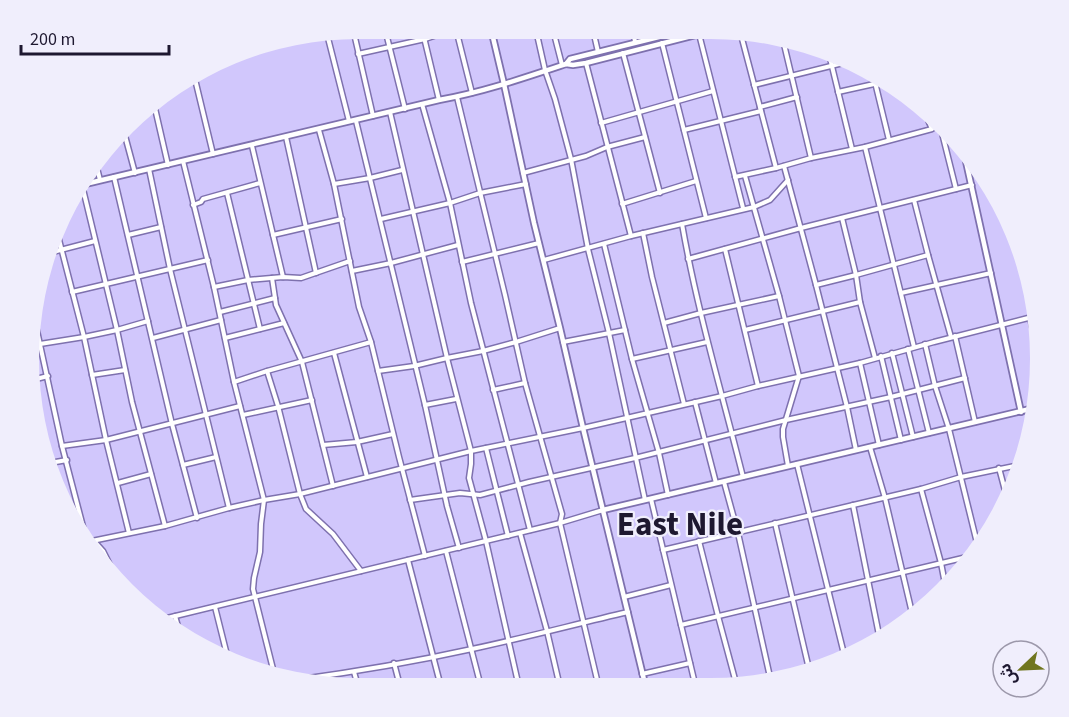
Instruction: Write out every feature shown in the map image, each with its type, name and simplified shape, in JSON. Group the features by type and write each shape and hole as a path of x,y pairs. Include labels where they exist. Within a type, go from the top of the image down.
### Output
{"street":[{"path":"354,39 373,117"},
{"path":"387,39 405,109"},
{"path":"358,54 425,39 439,100"},
{"path":"458,39 472,93"},
{"path":"493,39 534,223 643,678"},
{"path":"538,39 571,159 588,249 609,333 635,458 663,550 694,678"},
{"path":"556,39 564,64"},
{"path":"595,39 598,52"},
{"path":"92,182 457,97 564,64 570,59 646,39"},
{"path":"564,64 586,63 676,39"},
{"path":"700,39 743,208"},
{"path":"329,41 349,122"},
{"path":"743,41 776,168"},
{"path":"662,42 706,218"},
{"path":"785,48 811,158"},
{"path":"623,53 660,193"},
{"path":"830,62 852,149"},
{"path":"586,63 631,236"},
{"path":"754,85 836,65"},
{"path":"196,84 213,154"},
{"path":"838,92 874,84"},
{"path":"875,85 889,140"},
{"path":"601,123 713,91"},
{"path":"457,97 525,383 562,514 560,523 597,678"},
{"path":"684,130 721,122 797,97"},
{"path":"422,104 450,203 483,351 530,530"},
{"path":"156,112 168,165"},
{"path":"390,112 456,399 471,451 469,478 486,541 517,678"},
{"path":"356,121 459,548"},
{"path":"735,177 932,129"},
{"path":"319,130 342,219 358,307 371,342 425,556"},
{"path":"286,137 316,273"},
{"path":"523,174 645,137"},
{"path":"126,140 135,172"},
{"path":"946,143 956,189"},
{"path":"252,146 283,277"},
{"path":"865,147 914,347"},
{"path":"183,161 264,500 260,552 253,585 272,666"},
{"path":"784,166 847,406 856,450"},
{"path":"149,169 194,372 229,508"},
{"path":"968,170 1021,412"},
{"path":"334,184 402,171"},
{"path":"98,173 100,180"},
{"path":"745,176 799,376 783,433 788,466"},
{"path":"114,177 172,424 197,518"},
{"path":"544,260 631,236 754,207 770,200 788,180"},
{"path":"622,204 697,181"},
{"path":"193,205 203,199 260,183"},
{"path":"381,219 450,203 480,193 526,184"},
{"path":"688,259 972,185"},
{"path":"227,192 260,329"},
{"path":"84,196 117,330 139,432 165,526"},
{"path":"914,200 965,378 975,423"},
{"path":"842,218 875,358"},
{"path":"273,235 342,219"},
{"path":"682,224 707,342 743,477"},
{"path":"128,235 161,227"},
{"path":"643,233 684,404"},
{"path":"58,250 95,241"},
{"path":"60,243 129,533"},
{"path":"462,262 540,243"},
{"path":"352,271 391,263 458,244"},
{"path":"604,244 668,495"},
{"path":"725,249 758,386"},
{"path":"816,285 928,255"},
{"path":"72,292 208,260"},
{"path":"214,287 248,280 301,278 350,261"},
{"path":"901,293 991,273"},
{"path":"272,278 275,298 302,362 333,486"},
{"path":"664,324 701,313 778,296"},
{"path":"220,312 275,298"},
{"path":"745,330 860,302"},
{"path":"96,541 165,526 264,500 300,494 471,451 507,445 722,396 860,363 1027,318"},
{"path":"152,338 221,320"},
{"path":"80,515 62,446 40,344 117,330 148,321"},
{"path":"225,338 284,323"},
{"path":"378,371 414,366 483,351 561,328"},
{"path":"563,342 625,330"},
{"path":"234,382 371,342"},
{"path":"632,359 707,342"},
{"path":"925,344 975,537"},
{"path":"908,349 929,433"},
{"path":"334,353 368,477"},
{"path":"892,353 913,437"},
{"path":"881,356 901,440"},
{"path":"860,363 879,445"},
{"path":"92,375 125,370"},
{"path":"267,371 300,494 307,511 333,534 361,571"},
{"path":"40,378 48,376"},
{"path":"410,500 445,494 474,495 498,490 965,378"},
{"path":"493,390 525,383"},
{"path":"425,405 456,399"},
{"path":"243,415 312,400"},
{"path":"695,402 716,483"},
{"path":"62,446 106,440 240,406"},
{"path":"171,617 508,536 603,510 1025,411"},
{"path":"323,445 357,442 393,434"},
{"path":"870,447 885,498 911,608"},
{"path":"486,448 508,536"},
{"path":"183,465 216,457"},
{"path":"56,462 67,460"},
{"path":"797,464 843,649"},
{"path":"663,550 1011,466"},
{"path":"999,468 1003,487"},
{"path":"118,483 152,474"},
{"path":"724,482 738,533 769,673"},
{"path":"921,489 944,576"},
{"path":"853,505 878,630"},
{"path":"776,523 807,663"},
{"path":"520,533 558,678"},
{"path":"699,541 734,677"},
{"path":"446,551 479,678"},
{"path":"681,625 959,559"},
{"path":"408,560 439,678"},
{"path":"624,597 671,585"},
{"path":"215,607 226,649"},
{"path":"326,676 472,649 628,612"},
{"path":"175,616 176,620"},
{"path":"394,663 398,678"},
{"path":"642,674 690,663"},
{"path":"354,672 356,678"}],"district":[{"name":"East Nile","path":"680,524"}]}
